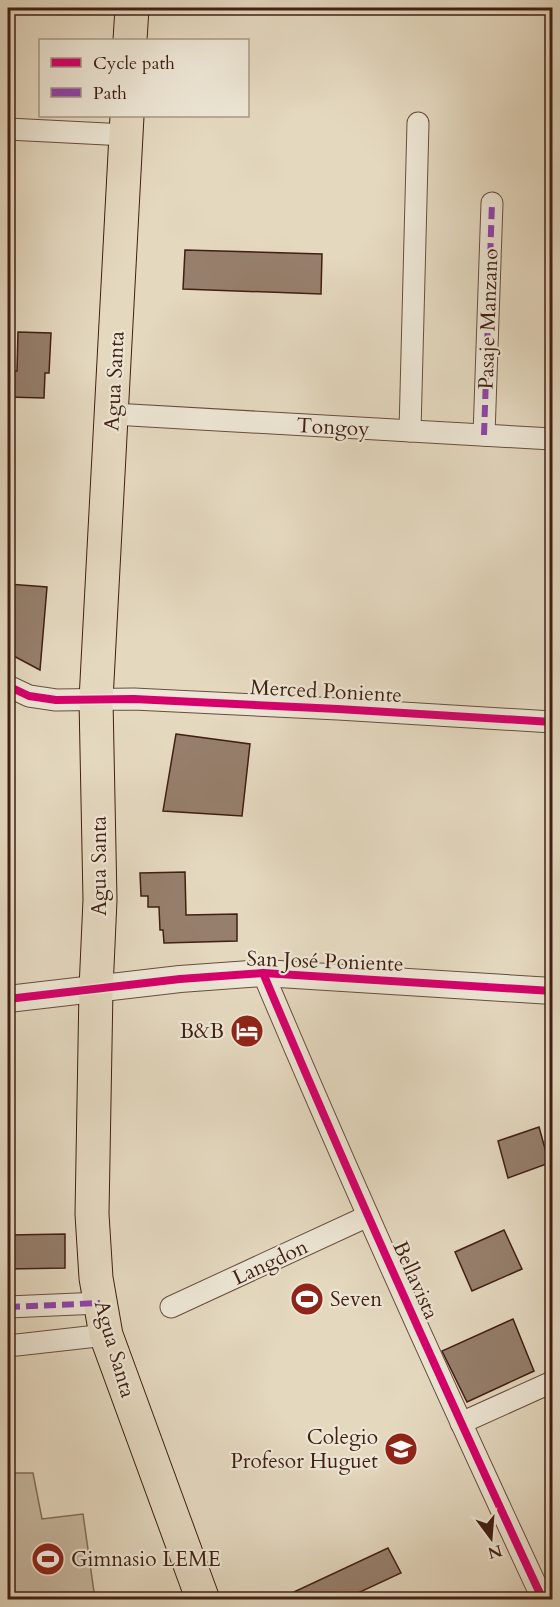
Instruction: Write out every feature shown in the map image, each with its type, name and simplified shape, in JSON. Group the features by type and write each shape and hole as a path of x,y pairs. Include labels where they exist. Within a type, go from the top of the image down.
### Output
{"main road":[{"path":"130,39 132,8"},
{"name":"Agua Santa","path":"127,125 96,700 100,900 92,1214 95,1269 103,1319 203,1599"}],"street":[{"path":"410,431 418,123"},
{"path":"8,129 127,125"},
{"name":"Pasaje Manzano","path":"483,435 492,203"},
{"name":"Tongoy","path":"112,414 552,440"},
{"name":"Merced Poniente","path":"8,686 29,696 56,700 134,699 552,722"},
{"name":"San José Poniente","path":"8,999 180,979 263,973 552,991"},
{"name":"Bellavista","path":"263,973 460,1423 543,1599"},
{"name":"Langdon","path":"171,1307 368,1216"},
{"path":"8,1307 103,1319"},
{"path":"8,1346 103,1319"},
{"path":"460,1423 552,1382"}],"shaded area":[{"name":"Gimnasio LEME","path":"8,1473 33,1473 42,1519 83,1514 95,1599 8,1599"}],"building":[{"path":"185,250 322,254 321,294 183,289"},
{"path":"18,332 51,333 49,373 45,373 44,398 8,397 8,371 17,371"},
{"path":"8,584 47,587 40,670 8,653"},
{"path":"176,734 250,744 242,816 163,811"},
{"path":"185,872 186,915 237,914 237,941 164,943 163,930 160,930 159,907 148,907 148,896 141,896 140,873"},
{"path":"539,1127 549,1163 508,1178 498,1141"},
{"path":"504,1230 522,1269 472,1291 455,1252"},
{"path":"65,1234 65,1268 9,1269 9,1235"},
{"path":"513,1319 534,1371 467,1402 442,1351"},
{"path":"388,1548 401,1573 345,1599 279,1599"}],"marked path":[{"path":"484,435 492,203"},
{"path":"8,1307 100,1303"}],"cycle path":[{"path":"8,686 29,696 56,700 134,699 552,722"},
{"path":"263,973 400,1288 543,1600"},
{"path":"8,999 180,979 263,973 552,991"}],"place":[{"name":"B&B","path":"247,1031"},
{"name":"Seven","path":"307,1299"},
{"name":"Colegio Profesor Huguet","path":"401,1449"},
{"name":"Gimnasio LEME","path":"48,1559"}]}
